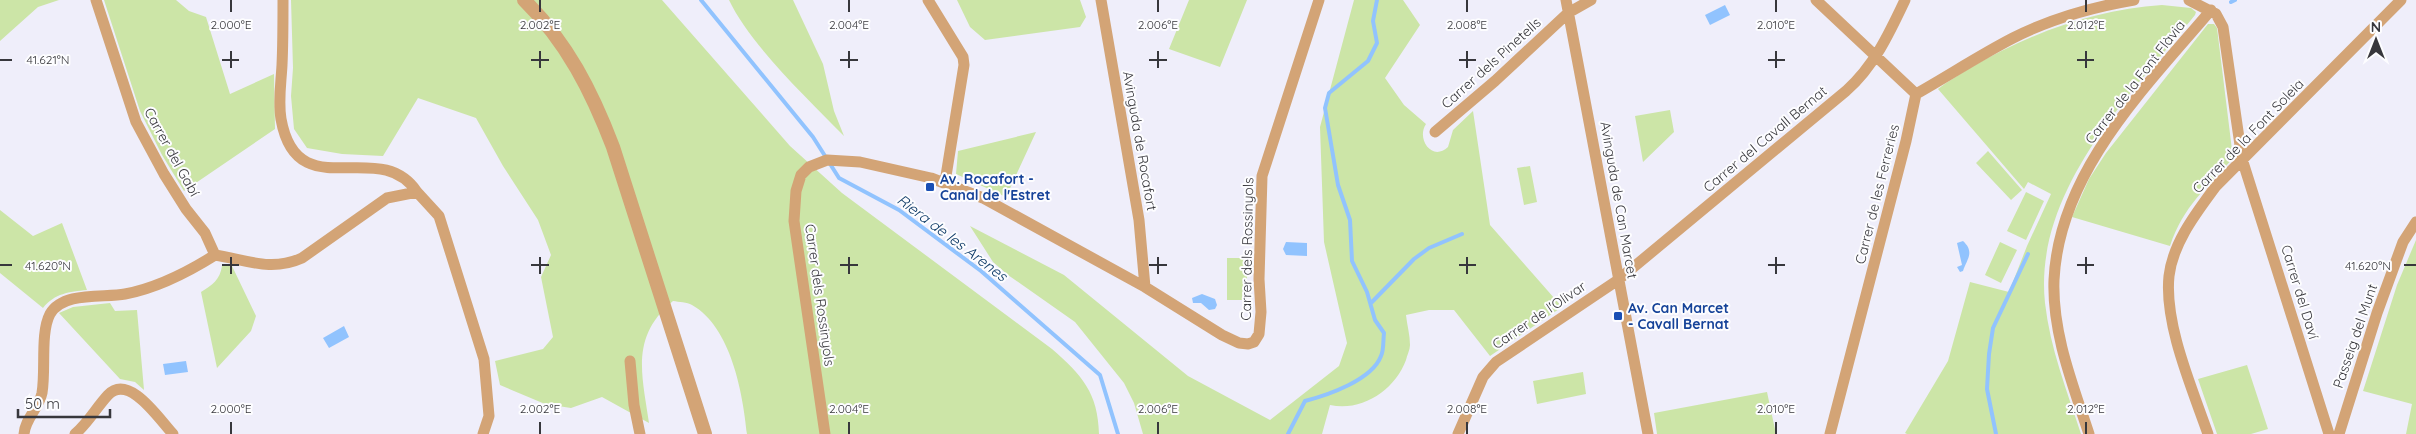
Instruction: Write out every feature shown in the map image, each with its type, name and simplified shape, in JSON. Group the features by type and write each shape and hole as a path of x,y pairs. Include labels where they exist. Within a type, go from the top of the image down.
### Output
{"street":[{"name":"Carrer del Gabí","path":"96,0 136,122 164,174 186,209 205,233 215,255"},
{"path":"283,0 279,101 285,135 293,151 303,160 316,166 385,169 402,175 439,216 484,359 489,416 483,434"},
{"path":"524,0 566,50 597,104 614,147 705,434"},
{"path":"928,0 963,57 962,75 945,182"},
{"name":"Avinguda de Rocafort","path":"1102,0 1139,220 1145,287"},
{"name":"Carrer dels Rossinyols","path":"825,434 795,236 794,209 796,191 801,176 809,167 818,163 838,159 896,169 945,182 983,198 1145,287 1231,339 1248,344 1256,338 1260,329 1261,312 1259,279 1262,176 1319,0"},
{"name":"Avinguda de Can Marcet","path":"1566,0 1648,434"},
{"name":"Carrer dels Pinetells","path":"1436,132 1495,81 1568,13 1591,0"},
{"path":"1816,0 1916,94 2013,38 2081,12 2134,0"},
{"name":"Carrer del Cavall Bernat","path":"1618,280 1861,77 1890,33 1905,0"},
{"path":"2189,0 2211,10"},
{"name":"Carrer de la Font Soleia","path":"2208,434 2170,313 2169,275 2180,241 2216,186 2401,0"},
{"name":"Carrer del Daví","path":"2211,10 2216,14 2223,27 2226,39 2242,159 2329,434"},
{"name":"Carrer de la Font Flàvia","path":"2089,434 2065,362 2056,308 2054,280 2065,218 2094,157 2113,130 2211,10"},
{"name":"Carrer de les Ferreries","path":"1830,434 1904,150 1916,94"},
{"path":"24,434 25,426 38,406 42,395 46,326 51,313 60,304 72,300 125,294 147,288 181,274 215,255 271,266 287,265 302,258 388,198 418,192"},
{"name":"Passeig del Munt","path":"2339,434 2377,313 2403,242 2416,222"},
{"name":"Carrer de l'Olivar","path":"1458,434 1483,377 1496,362 1618,280"},
{"path":"630,362 634,405 640,434"},
{"path":"75,434 85,425 110,393 116,389 124,388 135,393 173,434"}],"green space":[{"path":"0,0 59,0 38,7 0,41"},
{"path":"104,0 176,0 189,11 206,17 230,94 274,74 275,129 184,191 162,155 140,111"},
{"path":"291,0 662,0 790,146 842,193 1052,349 1072,367 1092,396 1098,420 1099,434 747,434 738,381 733,362 725,345 705,315 690,304 673,301 659,315 650,328 642,357 642,372 649,423 602,397 571,408 545,404 500,385 495,361 543,349 553,337 541,277 551,255 538,220 503,166 476,118 418,98 383,156 342,154 307,148 294,129 291,96 293,68"},
{"path":"729,0 793,0 823,64 834,111 844,136 781,71 751,35"},
{"path":"957,0 1080,0 1086,17 1080,27 985,40 970,27"},
{"path":"1189,0 1247,0 1220,67 1169,49"},
{"path":"1354,0 1403,0 1420,25 1385,78 1404,105 1426,124 1423,130 1424,142 1427,147 1436,152 1448,147 1453,130 1473,111 1490,225 1562,307 1490,356 1454,310 1429,310 1406,315 1410,347 1401,371 1394,381 1386,389 1365,402 1354,405 1330,405 1322,434 1143,434 1134,403 1124,383 1075,322 1008,275 993,262 970,226 1064,275 1188,376 1270,420 1339,366 1347,343 1324,242 1320,127"},
{"path":"2162,5 2191,8 2196,12 2116,111 2070,183 2054,222 2045,262 2047,320 2060,369 2081,434 1905,433 1948,361 1970,282 2009,292 2027,246 2051,194 2028,182 2024,189 1938,89 1970,68 2015,44 2063,25 2112,12"},
{"path":"2208,24 2214,24 2217,28 2233,158 2189,208 2170,246 2072,217 2089,179 2106,153"},
{"path":"1670,110 1674,132 1643,162 1635,116"},
{"path":"1036,132 1006,197 956,174 958,151"},
{"path":"1988,151 2022,190 2011,200 1976,163"},
{"path":"1530,166 1537,202 1524,205 1517,168"},
{"path":"2026,192 2044,201 2026,240 2007,231"},
{"path":"0,210 33,236 62,223 87,290 57,296 43,308 0,273"},
{"path":"2416,240 2416,434 2406,434 2412,404 2363,391 2397,285"},
{"path":"2000,242 2017,250 2001,283 1985,275"},
{"path":"1227,258 1247,258 1247,300 1227,300"},
{"path":"222,266 232,266 256,316 251,331 217,368 201,292 217,279"},
{"path":"110,303 115,311 137,310 144,390 135,382 120,379 59,313 73,307"},
{"path":"2247,365 2268,429 2251,434 2217,434 2198,379"},
{"path":"1583,372 1586,394 1537,404 1533,381"},
{"path":"1767,392 1776,434 1657,434 1654,413"}],"water":[{"path":"1725,5 1730,15 1710,25 1705,15"},
{"path":"1963,241 1969,249 1969,256 1963,271 1960,272 1957,267 1962,265 1957,243"},
{"path":"1286,242 1307,243 1307,256 1286,255 1283,249"},
{"path":"1202,294 1215,299 1217,305 1215,309 1209,310 1201,303 1193,303 1192,298"},
{"path":"344,326 349,337 329,348 323,338"},
{"path":"186,361 188,372 165,375 163,364"}],"waterway":[{"name":"Riera de les Arenes","path":"701,0 813,137 839,178 899,210 981,271 1100,375 1118,434"},
{"path":"1288,434 1305,401 1325,395 1359,379 1376,365 1383,351 1384,333 1375,320 1367,292 1352,261 1350,220 1338,185 1325,108 1329,93 1368,61 1377,43 1373,21 1377,0"},
{"path":"2231,2 2235,0"},
{"path":"1371,303 1414,259 1429,248 1462,234"},
{"path":"1996,434 1987,389 1993,328 2028,254"}],"place":[{"name":"Av. Rocafort - Canal de l'Estret","path":"930,187"},
{"name":"Av. Can Marcet - Cavall Bernat","path":"1618,316"}]}
